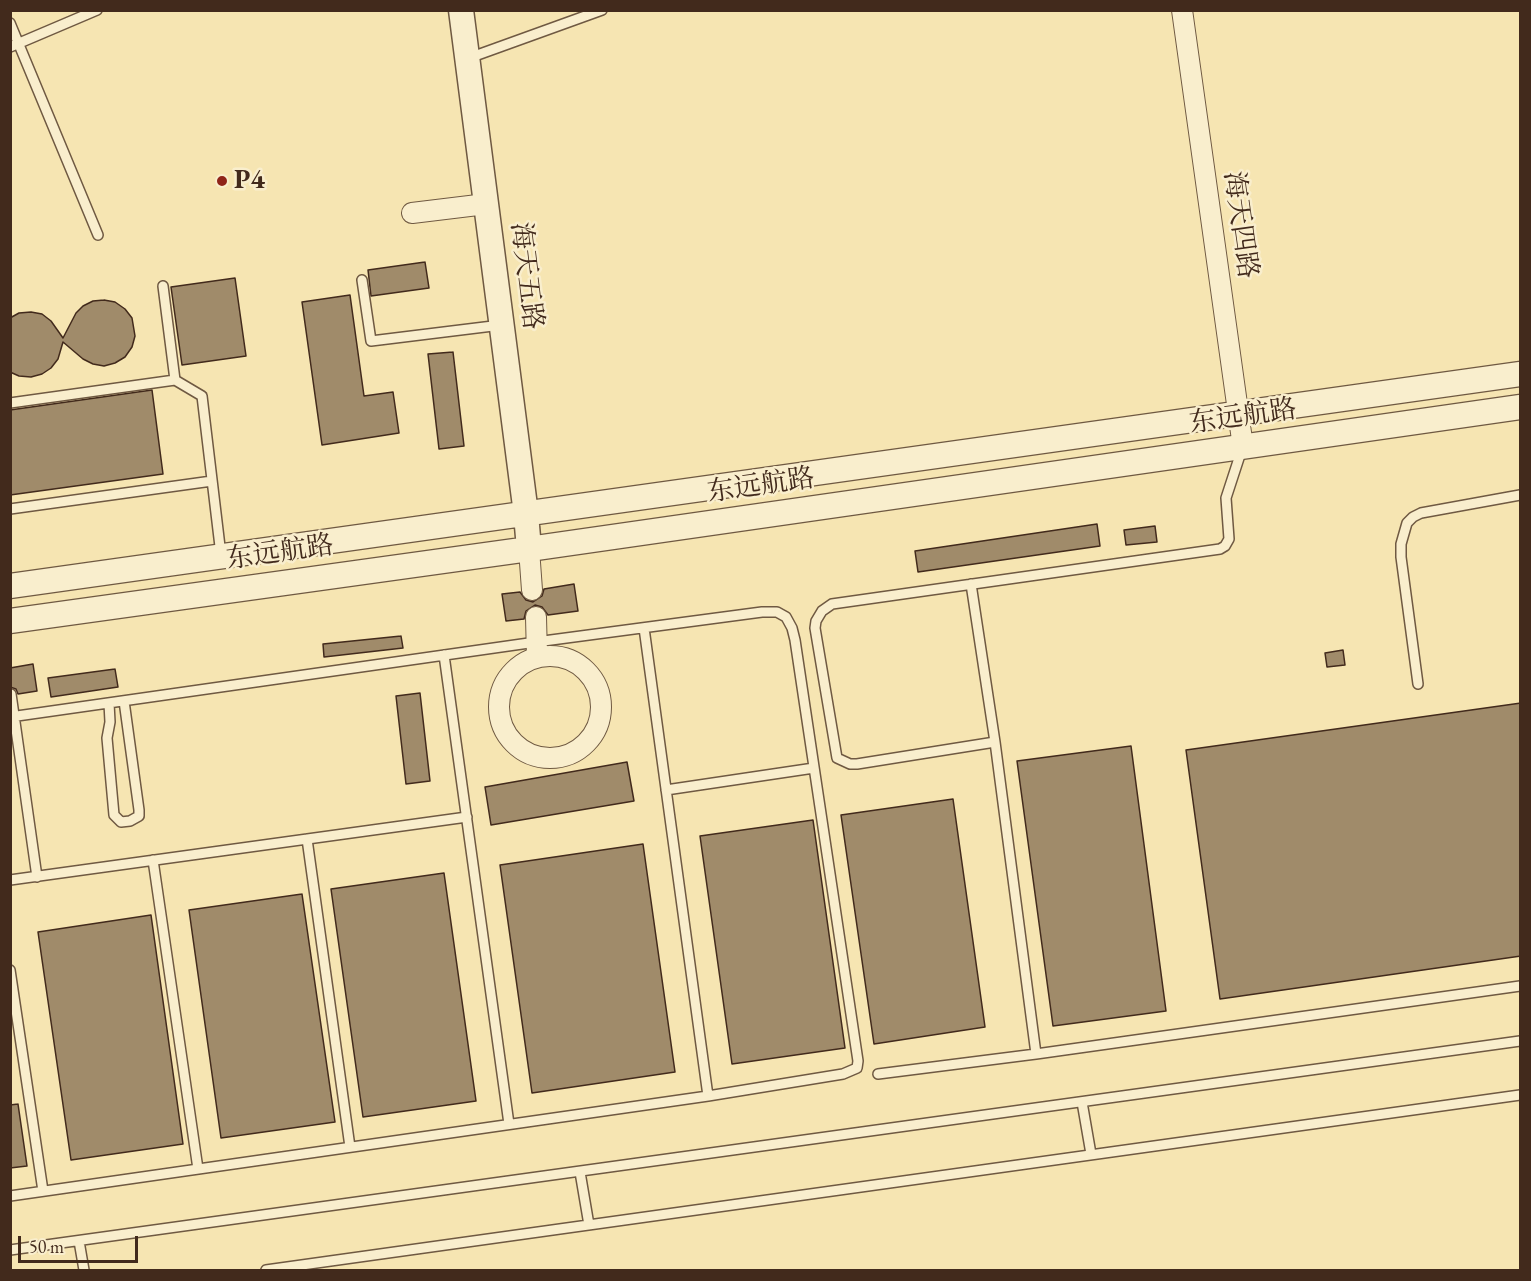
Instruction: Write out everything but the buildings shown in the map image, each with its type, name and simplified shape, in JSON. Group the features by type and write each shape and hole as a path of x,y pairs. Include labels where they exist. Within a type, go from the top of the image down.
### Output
{"street":[{"name":"海天五路","path":"461,10 529,549"},
{"name":"海天四路","path":"1182,10 1243,447"},
{"path":"412,213 486,204"},
{"name":"东远航路","path":"10,586 1521,374"},
{"name":"东远航路","path":"10,621 1520,407"},
{"path":"529,549 532,590"},
{"path":"536,617 537,650"},
{"path":"537,650 560,656 580,665 595,682 602,704 598,726 589,741 574,752 557,758 539,757 522,750 508,736 501,718 500,698 507,680 537,650"}],"lane":[{"path":"15,46 97,10"},
{"path":"467,59 602,10"},
{"path":"10,23 15,46 98,235"},
{"path":"362,280 371,340 502,325"},
{"path":"163,286 176,380"},
{"path":"10,403 176,380 202,396 222,556"},
{"path":"1520,407 1521,412"},
{"path":"995,742 857,764 837,758 815,628 818,615 826,606 832,604 1212,551 1226,546 1229,539 1226,498 1243,447"},
{"path":"10,509 212,481"},
{"path":"1418,684 1401,557 1401,544 1407,523 1421,513 1521,495"},
{"path":"971,584 995,742 1036,1054"},
{"path":"10,1196 708,1096 843,1074 856,1068 858,1061 795,640 786,617 777,612 644,628 537,650 444,655 12,717"},
{"path":"644,628 708,1096"},
{"path":"444,655 509,1124"},
{"path":"12,694 12,717 37,877"},
{"path":"109,703 110,722 107,738 114,815 122,822 130,821 139,816 139,810 124,701"},
{"path":"666,790 814,768"},
{"path":"10,880 467,817"},
{"path":"307,840 350,1147"},
{"path":"153,860 198,1169"},
{"path":"10,970 14,1017 43,1191"},
{"path":"878,1074 1521,986"},
{"path":"10,1250 1521,1041"},
{"path":"267,1270 1521,1095"},
{"path":"1082,1102 1091,1154"},
{"path":"580,1172 588,1225"},
{"path":"79,1241 84,1270"}],"place":[{"name":"P4","path":"222,181"}]}
